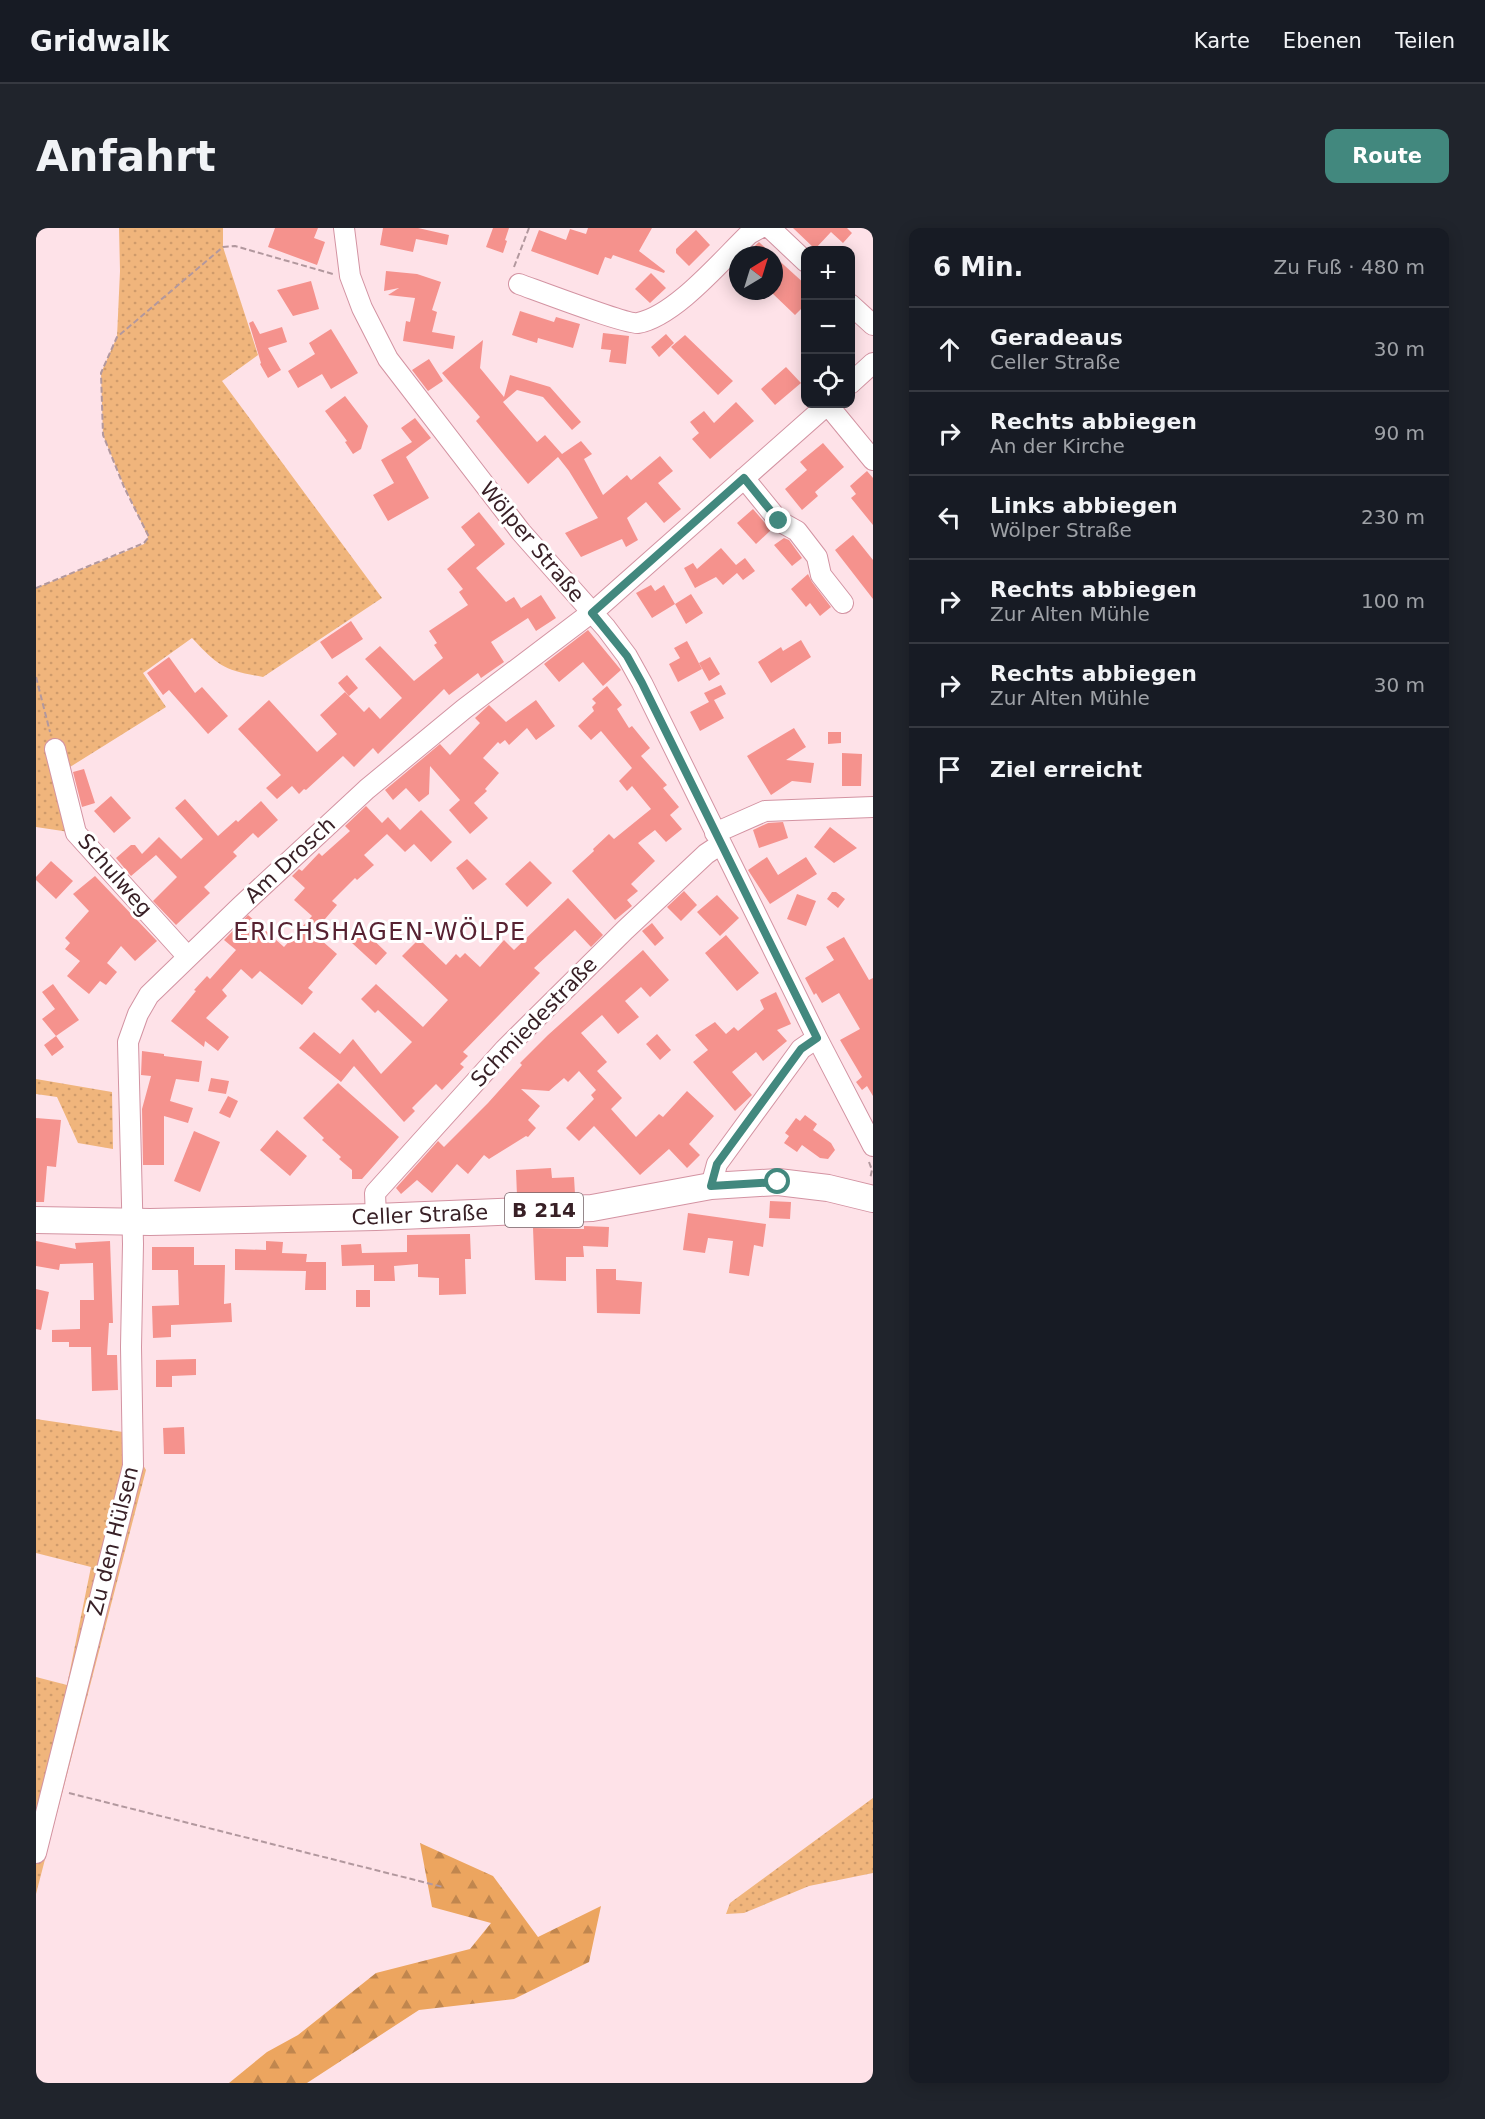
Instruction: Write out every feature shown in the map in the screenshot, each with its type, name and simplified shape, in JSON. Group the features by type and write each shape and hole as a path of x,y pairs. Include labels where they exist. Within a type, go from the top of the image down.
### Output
{"main road":[{"name":"Celler Straße","path":"36,1220 133,1222 376,1217 592,1208 711,1186 778,1182 870,1190"}],"street":[{"name":"Wölper Straße","path":"344,228 350,276 374,334 402,379 521,532 627,656 817,1038 870,1151"},
{"path":"519,284 636,324 662,314 681,300 748,234 760,228"},
{"path":"770,228 801,257"},
{"path":"855,309 873,325"},
{"path":"855,379 873,363"},
{"name":"Am Drosch","path":"133,1222 129,1042 138,1014 150,995 367,789 412,750 592,613 823,408"},
{"path":"831,408 873,460"},
{"path":"744,478 779,521 797,531 817,557 821,575 843,603"},
{"name":"Schulweg","path":"55,749 76,834 188,957"},
{"name":"Schmiedestraße","path":"376,1217 375,1193 498,1057 618,936 706,854 718,839 765,811 873,807"},
{"path":"711,1186 717,1164 801,1049 817,1038"},
{"name":"Zu den Hülsen","path":"36,1853 134,1466 131,1347 133,1222"}],"path":[{"path":"519,284 513,271 529,228"},
{"path":"36,588 144,543 148,537 103,435 101,373 117,337 223,247 235,246 342,277 350,276"},
{"path":"36,677 55,749"},
{"path":"870,1151 872,1170 870,1190"},
{"path":"52,1789 443,1887"}],"shaded area":[{"path":"119,228 223,228 223,247 258,355 222,381 382,598 263,677 223,666 192,638 143,673 166,707 70,767 60,769 76,833 36,827 36,588 144,544 148,537 103,435 101,373 117,337"},
{"path":"36,1079 112,1092 113,1149 78,1143 57,1097 36,1094"},
{"path":"36,1419 123,1432 146,1470 36,1894 36,1677 67,1685 91,1567 36,1553"},
{"path":"873,1798 873,1873 809,1886 744,1913 726,1914 730,1903"}],"green space":[{"path":"420,1843 493,1876 538,1937 601,1906 589,1962 514,1999 419,2010 307,2083 229,2083 267,2052 298,2035 376,1973 470,1949 491,1923 432,1907"}],"building":[{"path":"275,228 318,228 314,238 325,242 317,265 268,247"},
{"path":"383,228 418,228 449,235 447,245 416,239 413,252 380,245"},
{"path":"493,228 509,228 503,253 486,247"},
{"path":"588,228 652,228 639,251 665,271 664,273 613,255 611,259 605,257 598,275 531,251 539,230 566,240 570,229 586,234"},
{"path":"793,228 847,228 852,233 843,243 831,232 818,246 812,246"},
{"path":"696,230 710,245 689,266 676,253 676,249"},
{"path":"783,264 801,280 801,309 795,315 779,300 783,300"},
{"path":"386,271 417,274 441,282 432,310 437,312 432,332 455,336 453,349 403,341 406,321 410,322 415,298 388,295 399,288 384,291"},
{"path":"651,273 666,288 650,303 635,289"},
{"path":"311,281 319,309 293,316 277,290"},
{"path":"520,311 554,322 556,317 580,324 573,348 538,338 537,343 512,335"},
{"path":"253,321 260,334 282,327 287,342 268,348 281,370 268,378 260,364 249,323"},
{"path":"331,329 358,373 331,389 322,374 298,388 288,371 315,354 309,343"},
{"path":"603,333 629,336 626,364 609,362 611,350 601,349"},
{"path":"666,334 674,343 659,357 651,347"},
{"path":"685,335 733,381 718,395 671,347"},
{"path":"483,340 480,368 504,397 510,375 550,387 581,422 572,430 543,397 517,390 503,402 537,442 545,435 562,454 581,441 592,454 584,459 603,495 627,475 631,480 660,456 673,471 658,483 681,509 664,523 646,502 627,518 638,540 626,547 622,539 581,557 565,533 598,518 569,471 558,457 528,484 476,421 480,417 442,373"},
{"path":"429,359 443,381 428,391 412,370"},
{"path":"786,367 801,383 775,405 761,389"},
{"path":"345,396 368,426 361,449 353,454 345,442 347,441 325,411"},
{"path":"736,402 754,421 710,459 692,439 699,433 690,422 704,411 714,423"},
{"path":"415,418 431,438 406,457 429,498 388,521 373,495 394,483 381,460 412,442 401,428"},
{"path":"823,443 844,467 815,492 818,496 802,510 785,489 807,470 800,462"},
{"path":"867,471 873,478 873,525 851,498 856,494 850,486"},
{"path":"753,509 771,530 756,544 737,523"},
{"path":"479,512 505,544 476,568 506,602 514,597 521,608 541,595 556,618 536,631 528,618 491,642 504,662 481,678 478,673 449,695 444,689 378,754 373,748 354,767 343,756 306,790 304,789 299,794 292,786 277,799 266,788 281,775 238,729 269,700 317,752 337,734 320,715 345,692 364,712 369,707 380,719 402,698 365,659 380,646 414,681 443,658 434,645 437,643 429,631 468,605 459,592 463,589 447,569 475,545 461,527"},
{"path":"853,535 873,560 873,599 835,550"},
{"path":"784,538 789,540 802,558 792,566 774,545"},
{"path":"721,548 736,565 745,558 755,571 743,580 737,573 723,585 716,577 695,588 684,568 693,563 697,569"},
{"path":"808,574 831,607 820,616 810,603 806,607 791,589"},
{"path":"651,585 655,591 664,585 675,604 652,618 636,593"},
{"path":"691,594 703,613 686,624 675,604"},
{"path":"351,621 363,639 332,659 320,642"},
{"path":"588,630 621,670 603,686 583,662 559,682 544,664"},
{"path":"801,640 811,657 771,683 758,662 781,647 783,651"},
{"path":"687,641 702,669 678,682 669,664 680,658 674,648"},
{"path":"169,657 195,693 202,687 228,716 208,734 169,690 163,695 147,673"},
{"path":"710,657 720,674 709,681 699,663"},
{"path":"347,675 358,688 349,696 338,683"},
{"path":"721,685 726,694 714,700 724,718 700,731 690,712 709,702 704,693"},
{"path":"607,686 622,705 617,709 629,728 632,726 650,748 641,756 667,785 663,788 679,807 670,815 682,829 666,842 655,830 638,843 655,861 631,884 638,891 627,900 632,906 615,920 572,871 609,834 614,839 651,809 632,786 627,791 619,781 632,768 601,731 591,740 578,726 594,711 592,707 596,703 592,699"},
{"path":"536,700 555,726 536,740 527,728 509,745 505,740 500,744 498,742 483,758 499,773 485,789 487,791 474,803 488,818 470,834 449,810 460,800 430,766 429,794 419,802 406,788 393,800 385,790 440,744 450,755 480,723 475,718 489,705 506,722"},
{"path":"794,728 806,747 786,760 814,763 811,783 792,781 771,795 747,756"},
{"path":"828,732 841,732 841,743 828,744"},
{"path":"842,753 862,754 861,786 842,786"},
{"path":"84,769 95,803 82,807 73,772"},
{"path":"111,796 131,818 114,833 94,811"},
{"path":"185,799 218,836 261,801 278,820 258,838 253,833 233,852 237,856 204,887 210,893 176,925 153,901 177,877 156,855 131,876 116,858 131,845 135,845 142,854 159,837 181,859 203,839 175,808"},
{"path":"366,806 382,823 388,817 400,830 421,810 452,842 431,862 414,844 405,852 387,834 364,855 374,865 357,880 355,878 332,901 337,905 313,933 337,954 308,988 313,992 302,1005 260,971 252,979 241,969 222,990 227,996 206,1018 229,1037 218,1051 205,1041 204,1047 171,1021 196,991 194,990 207,976 210,979 236,950 224,940 248,915 284,947 312,916 294,900 305,888 292,876 299,869 302,871 319,853 322,856 350,831 345,826"},
{"path":"783,822 788,838 759,848 753,830 768,823"},
{"path":"830,827 857,848 834,863 814,847"},
{"path":"767,857 778,875 806,857 817,874 770,904 748,870"},
{"path":"467,859 487,879 473,890 456,868"},
{"path":"51,861 73,881 56,899 36,880 36,877"},
{"path":"530,861 552,883 527,907 505,884"},
{"path":"95,876 157,941 135,961 121,946 107,963 117,972 106,985 100,981 89,994 67,976 80,961 65,949 70,943 65,938 89,911 73,894"},
{"path":"684,891 697,905 681,921 667,907"},
{"path":"832,892 836,892 845,899 838,908 827,899"},
{"path":"797,894 816,901 806,926 787,919"},
{"path":"717,895 739,918 720,936 697,912"},
{"path":"568,898 603,935 591,947 575,930 534,968 540,973 463,1052 468,1056 460,1064 464,1067 442,1090 436,1084 412,1108 415,1111 404,1122 354,1066 341,1082 299,1048 314,1032 340,1054 353,1039 381,1074 412,1042 378,1010 375,1013 361,999 376,984 423,1027 448,1000 402,956 419,939 446,965 456,954 460,958 465,953 480,967 504,940 514,950"},
{"path":"652,923 664,938 655,946 642,931"},
{"path":"364,931 387,953 376,965 352,943"},
{"path":"726,935 759,973 737,991 705,953"},
{"path":"844,937 869,980 873,978 873,1096 867,1086 862,1090 856,1082 862,1077 840,1040 860,1029 839,993 822,1003 816,993 814,995 805,978 834,960 826,947"},
{"path":"643,950 669,980 650,997 641,987 625,1001 639,1017 618,1034 602,1015 581,1033 607,1062 597,1071 622,1098 611,1109 636,1137 659,1114 663,1117 687,1091 714,1116 689,1144 700,1155 687,1168 669,1149 640,1175 594,1126 579,1141 566,1128 594,1099 591,1095 596,1090 579,1071 568,1082 564,1078 549,1091 521,1089 540,1106 528,1120 536,1128 528,1137 526,1136 489,1159 484,1155 468,1174 457,1164 432,1193 417,1180 401,1194 396,1188 438,1141 444,1147 488,1103 522,1065 520,1063 548,1035"},
{"path":"53,984 79,1020 56,1036 42,1019 55,1009 42,992"},
{"path":"776,992 791,1024 777,1030 787,1041 763,1061 756,1052 732,1072 752,1095 735,1111 693,1062 708,1050 695,1035 715,1022 726,1034 734,1027 738,1031 764,1009 760,1000"},
{"path":"657,1034 671,1050 660,1060 646,1044"},
{"path":"56,1036 64,1047 52,1056 44,1045"},
{"path":"142,1051 202,1061 199,1082 176,1079 170,1101 193,1108 188,1123 164,1116 164,1165 143,1165 142,1109 151,1076 141,1075"},
{"path":"211,1078 229,1081 226,1094 208,1091"},
{"path":"338,1083 399,1137 362,1179 352,1179 352,1170 339,1159 341,1157 303,1118"},
{"path":"228,1096 238,1101 230,1118 219,1113"},
{"path":"805,1115 817,1124 813,1130 831,1143 835,1150 828,1159 820,1158 802,1145 797,1152 784,1143 789,1136 785,1133 796,1118 800,1121"},
{"path":"36,1118 61,1120 56,1167 47,1166 44,1202 36,1202"},
{"path":"277,1130 307,1156 290,1176 260,1150"},
{"path":"194,1131 220,1142 200,1192 174,1181"},
{"path":"551,1168 552,1178 574,1177 575,1194 517,1196 516,1170"},
{"path":"770,1201 791,1202 790,1219 769,1218"},
{"path":"688,1213 766,1224 763,1247 754,1245 749,1276 729,1273 733,1241 708,1238 705,1253 683,1250"},
{"path":"584,1226 609,1227 608,1247 583,1246 584,1257 566,1257 566,1281 535,1280 533,1228 584,1229"},
{"path":"470,1234 471,1259 465,1259 466,1294 439,1295 439,1278 418,1277 418,1264 394,1266 395,1281 374,1281 374,1265 342,1266 341,1245 361,1244 362,1253 407,1252 407,1235"},
{"path":"36,1241 76,1249 75,1243 110,1241 113,1323 109,1323 107,1355 117,1355 118,1390 92,1391 91,1347 69,1347 69,1342 52,1342 52,1330 80,1329 80,1300 94,1300 93,1263 60,1264 59,1270 36,1266"},
{"path":"266,1241 283,1242 282,1253 307,1254 306,1262 326,1262 326,1290 305,1290 306,1271 235,1270 235,1249 266,1250"},
{"path":"152,1247 194,1247 194,1265 225,1265 224,1304 231,1303 232,1322 171,1325 171,1337 153,1338 152,1306 179,1305 178,1270 152,1270"},
{"path":"596,1269 616,1269 616,1280 642,1282 640,1314 597,1313"},
{"path":"36,1289 49,1292 41,1330 36,1329"},
{"path":"356,1290 370,1290 370,1307 356,1307"},
{"path":"196,1359 196,1375 172,1376 172,1387 156,1387 156,1360"},
{"path":"184,1427 185,1454 164,1454 163,1428"}],"district":[{"name":"ERICHSHAGEN-WÖLPE","path":"380,932"}],"route":[{"path":"778,1182 711,1186 717,1164 801,1049 817,1038 642,683 627,656 606,627 592,613 744,478 779,521"}]}
